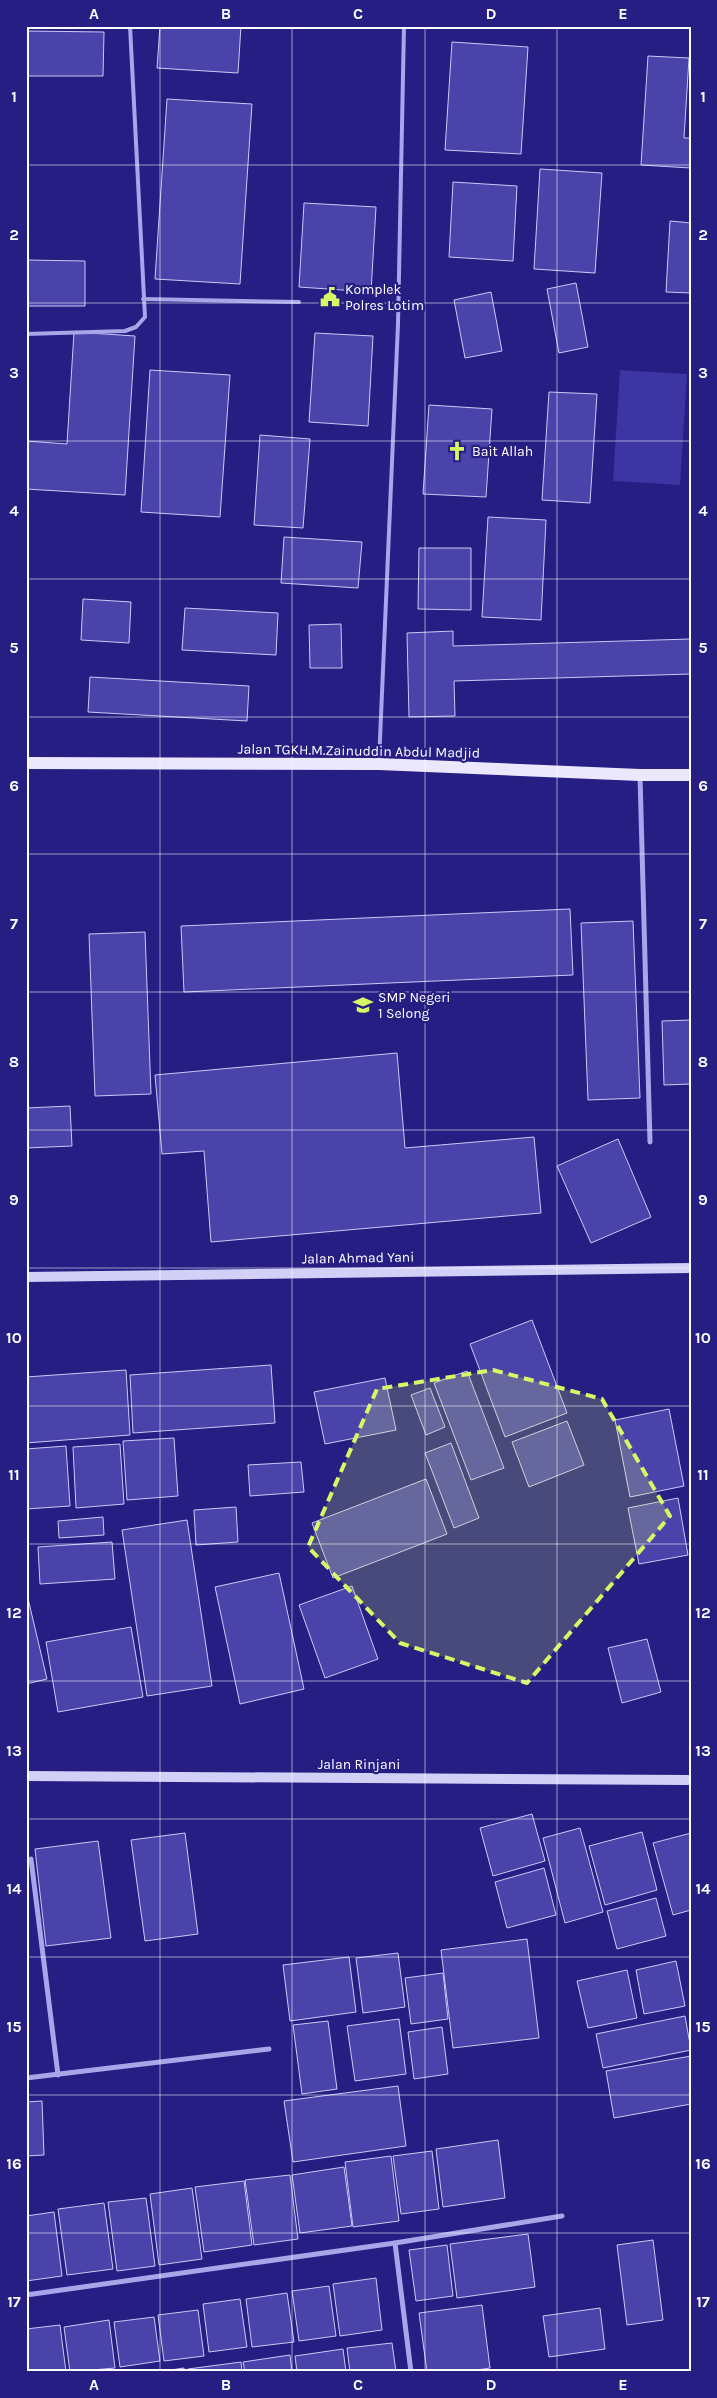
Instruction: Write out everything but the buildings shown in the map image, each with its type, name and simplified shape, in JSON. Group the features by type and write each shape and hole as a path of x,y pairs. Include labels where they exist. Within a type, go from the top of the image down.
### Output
{"main road":[{"name":"Jalan TGKH.M.Zainuddin Abdul Madjid","path":"26,763 379,764 640,776 691,775"}],"street":[{"path":"640,776 650,1142"},
{"name":"Jalan Ahmad Yani","path":"26,1277 691,1268"},
{"name":"Jalan Rinjani","path":"26,1776 691,1780"},
{"path":"31,1859 58,2075"},
{"path":"26,2078 269,2049"},
{"path":"26,2295 395,2243 562,2216"},
{"path":"395,2243 411,2372"}],"lane":[{"path":"26,334 125,331 136,327 145,317 130,26"},
{"path":"379,764 398,324 404,26"},
{"path":"143,299 299,302"}],"highlighted area":[{"path":"493,1370 602,1399 670,1516 527,1683 400,1643 308,1547 377,1389"}],"shaded area":[{"path":"620,370 687,374 680,485 613,481"}],"place":[{"name":"Komplek Polres Lotim","path":"330,297"},
{"name":"Bait Allah","path":"457,451"},
{"name":"SMP Negeri 1 Selong","path":"363,1005"}]}
